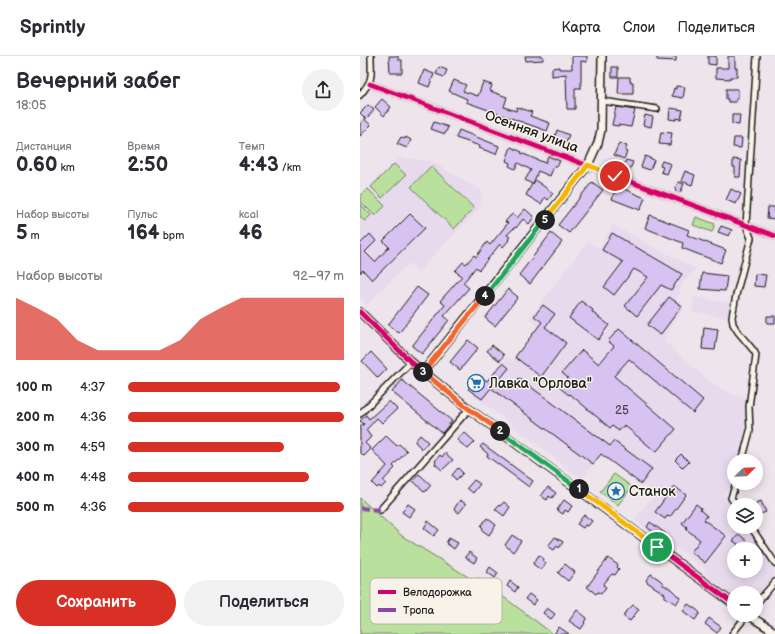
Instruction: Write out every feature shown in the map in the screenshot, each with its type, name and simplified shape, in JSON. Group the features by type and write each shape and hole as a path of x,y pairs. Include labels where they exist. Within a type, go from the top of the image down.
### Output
{"street":[{"path":"360,94 370,84 371,56"},
{"path":"423,372 588,165 598,143 601,130 602,56"},
{"path":"744,454 750,431 749,407 757,360 754,351 733,324 732,317 736,295 751,238 746,226 757,56"},
{"name":"Осенняя улица","path":"370,84 775,236"},
{"path":"602,101 657,109"},
{"path":"360,312 411,362 469,409 727,599"},
{"path":"360,414 411,362"},
{"path":"380,510 469,409"},
{"path":"756,534 775,563"},
{"path":"763,596 775,582"},
{"path":"732,634 742,622"},
{"path":"759,622 775,632"}],"shaded area":[{"path":"398,158 431,161 482,191 481,206 418,272 409,263 367,305 360,298 360,195"},
{"path":"612,225 696,269 681,285 680,293 676,299 684,305 664,341 714,385 736,396 745,397 744,443 740,454 727,454 727,490 728,490 725,492 729,498 727,498 727,534 753,534 758,542 727,542 727,578 763,578 763,549 775,567 773,579 763,591 763,586 727,586 727,591 705,575 705,569 675,547 670,547 635,520 654,494 603,456 605,454 602,452 582,479 474,396 507,357 512,361 538,326 529,319 588,241 600,249"},
{"path":"694,297 730,303 728,318 692,312"}],"green space":[{"path":"394,164 406,175 382,198 371,187"},
{"path":"431,166 474,208 454,229 411,187"},
{"path":"368,189 385,206 375,216 360,201 360,196"},
{"path":"360,204 371,215 365,221 360,217"},
{"path":"696,217 715,224 712,232 693,225"},
{"path":"614,474 632,487 618,505 600,492"},
{"path":"360,498 402,536 470,578 370,578 370,624 502,624 502,596 553,634 360,634"}],"building":[{"path":"389,56 398,56 398,60 402,60 402,73 390,73"},
{"path":"525,56 543,56 543,60 526,61"},
{"path":"572,56 587,56 587,62 581,61 581,88 575,88 575,109 567,109 566,74 552,76 552,68 559,67 559,69 572,69"},
{"path":"657,56 676,56 676,61 657,60"},
{"path":"708,56 716,56 716,65 708,64"},
{"path":"728,56 735,56 737,77 730,77 730,79 716,78 716,68 728,68"},
{"path":"439,67 447,70 444,77 436,74"},
{"path":"612,67 618,67 618,77 612,77"},
{"path":"424,70 434,74 429,87 419,83"},
{"path":"619,77 630,77 630,82 633,82 633,94 618,94"},
{"path":"454,80 466,85 463,91 478,96 483,82 492,85 490,91 507,97 504,107 516,111 517,107 532,112 530,116 550,123 547,131 466,102 467,99 449,91"},
{"path":"676,86 685,87 683,98 672,96"},
{"path":"726,89 738,89 738,99 736,99 736,102 728,102 728,99 726,99"},
{"path":"382,99 391,107 384,116 375,107"},
{"path":"368,105 374,110 366,119 360,113"},
{"path":"616,107 635,110 631,127 612,125"},
{"path":"670,108 683,110 681,119 669,119"},
{"path":"645,115 653,117 651,127 643,125"},
{"path":"732,115 740,115 739,125 732,124"},
{"path":"364,119 371,125 360,136 360,124"},
{"path":"434,122 448,127 445,134 431,129"},
{"path":"459,130 499,146 496,154 479,148 480,146 456,138"},
{"path":"557,130 569,135 566,143 554,139"},
{"path":"661,132 672,133 670,145 659,144"},
{"path":"401,137 405,139 406,137 411,140 407,148 397,144"},
{"path":"734,138 742,138 741,148 733,147"},
{"path":"619,143 627,146 625,151 627,152 624,159 614,155"},
{"path":"511,147 545,163 548,156 560,161 557,167 554,166 550,176 538,171 533,184 535,180 553,193 548,200 545,197 541,204 526,195 532,184 525,180 531,170 518,163 515,169 509,166 510,163 506,161"},
{"path":"645,156 654,160 650,170 641,167"},
{"path":"733,159 741,160 740,177 735,177"},
{"path":"626,160 633,162 629,172 622,170"},
{"path":"662,161 671,164 667,174 661,172 663,167 660,166"},
{"path":"685,171 695,175 692,185 681,181"},
{"path":"592,182 603,190 569,233 558,225"},
{"path":"678,182 684,184 680,193 675,190"},
{"path":"617,186 645,198 640,210 612,199"},
{"path":"731,189 741,194 736,204 726,200"},
{"path":"768,207 775,207 775,219 767,218"},
{"path":"525,209 534,217 529,224 523,219 516,228 515,227 507,235 510,237 508,239 509,240 503,247 500,244 479,270 476,267 463,283 469,288 444,316 449,320 422,354 412,346 445,305 440,301 462,276 455,271 463,262 466,264 474,255 476,257 487,242 490,245 508,223 505,222 510,216 513,214 517,218"},
{"path":"410,214 425,228 372,280 363,270 360,273 360,244 370,234 376,241 365,252 375,262 389,247 383,241"},
{"path":"650,215 689,230 687,235 726,250 721,263 682,248 683,243 645,228"},
{"path":"721,226 732,230 729,236 718,232"},
{"path":"551,233 562,242 530,284 519,275"},
{"path":"612,233 682,274 671,290 661,285 637,316 625,306 648,277 634,269 614,295 604,287 623,262 602,250"},
{"path":"702,273 727,276 725,291 700,289"},
{"path":"755,274 766,275 764,287 754,286"},
{"path":"417,287 428,295 399,333 388,325"},
{"path":"508,289 518,297 495,326 485,318"},
{"path":"669,297 682,306 660,335 647,325"},
{"path":"581,301 609,325 598,340 569,318"},
{"path":"543,305 555,314 545,327 566,343 541,377 515,357 542,322 534,316"},
{"path":"767,316 775,316 775,323 767,323"},
{"path":"704,327 718,329 715,350 702,349"},
{"path":"619,329 703,400 693,413 629,359 614,376 676,429 656,452 624,425 619,431 612,426 610,428 570,394 569,395 560,388 568,378 562,373 582,350 599,364 614,346 608,341"},
{"path":"468,340 478,348 460,370 450,362"},
{"path":"492,345 504,355 500,361 487,351"},
{"path":"371,352 387,369 378,378 362,361"},
{"path":"503,363 509,368 500,379 512,388 519,378 610,446 614,441 652,469 641,484 601,454 593,464 491,388 482,399 468,389 479,375 487,381"},
{"path":"402,380 452,421 442,433 392,392"},
{"path":"389,401 397,409 382,423 377,418 366,430 371,437 365,443 371,449 364,456 360,452 360,427 364,424 360,421 366,415 369,419"},
{"path":"464,432 475,442 468,449 457,440"},
{"path":"420,435 428,442 422,449 415,441"},
{"path":"386,436 397,446 399,444 407,451 393,466 395,468 383,481 386,483 381,488 379,486 377,488 372,483 387,466 372,450"},
{"path":"483,444 533,481 529,487 487,456 488,454 480,447"},
{"path":"445,453 453,460 442,470 435,464 435,461 440,455 442,457"},
{"path":"681,454 689,462 683,468 675,460"},
{"path":"458,468 463,473 456,480 452,475"},
{"path":"419,474 431,485 425,492 413,481"},
{"path":"474,480 480,484 473,493 467,488"},
{"path":"674,486 686,495 670,517 667,516 665,519 655,512"},
{"path":"548,487 556,493 552,498 549,496 547,500 541,496"},
{"path":"460,500 466,504 459,513 454,509"},
{"path":"564,500 572,506 568,512 565,510 563,514 557,510"},
{"path":"504,502 510,507 504,516 495,509"},
{"path":"408,504 415,509 409,517 402,512"},
{"path":"696,504 707,516 704,520 726,536 705,563 691,552 700,540 686,529 687,527 682,523"},
{"path":"763,505 766,512 763,513"},
{"path":"584,515 592,521 588,526 585,525 583,528 577,524"},
{"path":"487,518 496,525 489,535 482,530 483,528 481,526"},
{"path":"428,521 439,530 434,536 424,528"},
{"path":"650,522 666,534 662,539 647,527"},
{"path":"739,534 748,542 735,542 733,541"},
{"path":"512,535 521,541 513,552 505,545"},
{"path":"555,537 563,542 559,548 557,546 554,550 548,546"},
{"path":"449,538 458,543 454,549 446,543"},
{"path":"469,552 477,558 474,563 465,557"},
{"path":"539,555 546,563 541,570 533,564"},
{"path":"608,558 618,565 617,567 619,569 615,575 612,574 610,576 603,585 606,587 601,594 598,592 596,594 587,587"},
{"path":"565,564 575,572 568,581 558,573"},
{"path":"490,567 498,573 495,578 487,572"},
{"path":"651,574 680,598 676,604 665,597 665,594 647,582 646,580"},
{"path":"510,581 518,587 515,592 507,586"},
{"path":"529,594 537,600 533,605 525,599"},
{"path":"688,604 700,613 695,620 683,611"},
{"path":"633,605 639,609 630,621 624,617 624,614"},
{"path":"547,608 555,614 551,619 543,613"},
{"path":"577,610 587,618 581,629 569,621"},
{"path":"709,618 721,627 717,633 705,624"},
{"path":"559,627 569,634 554,634"}],"marked path":[{"path":"360,508 380,510"}],"cycle path":[{"path":"370,84 775,236"},
{"path":"360,312 411,362 469,409 727,599"}],"place":[{"name":"Лавка \"Орлова\"","path":"476,383"},
{"name":"Станок","path":"616,491"}],"route":[{"path":"615,176 588,165 423,372 469,409 657,547"}]}
